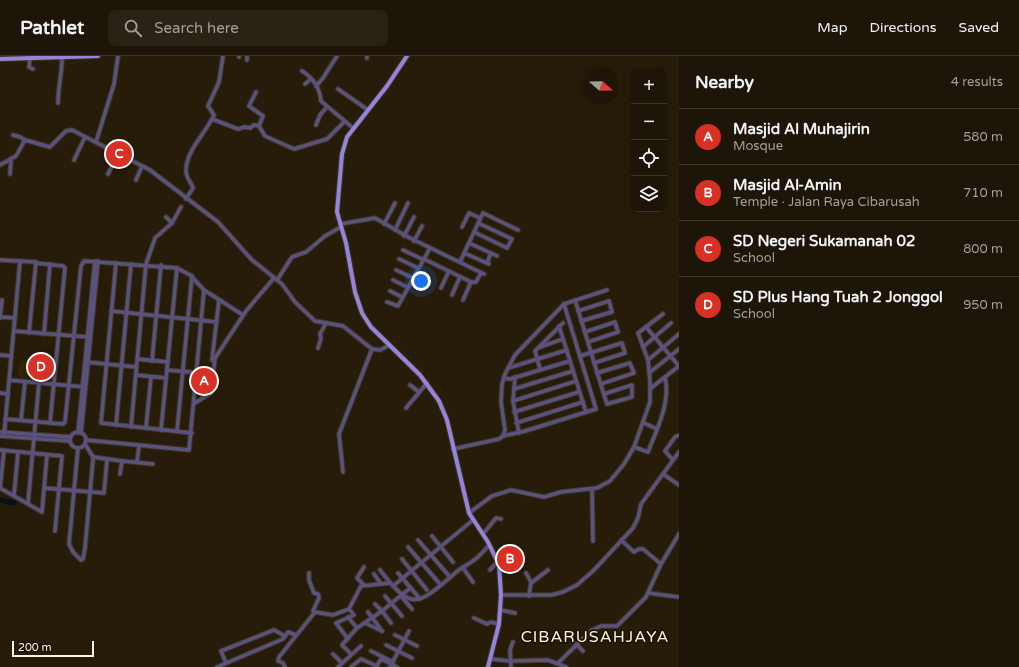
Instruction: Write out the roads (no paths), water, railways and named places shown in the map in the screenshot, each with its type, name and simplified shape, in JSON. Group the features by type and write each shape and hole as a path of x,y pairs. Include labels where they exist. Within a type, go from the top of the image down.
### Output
{"main road":[{"path":"0,59 98,56"},
{"path":"407,56 387,86 353,128 344,144 337,208 360,309 371,327 426,383 444,411 469,513 483,534 499,563 501,595 499,624 488,667"}],"street":[{"path":"96,142 114,84 118,56"},
{"path":"186,199 193,188 187,177 186,171 188,161 214,114 208,106 219,82 224,56"},
{"path":"316,86 337,56"},
{"path":"58,102 58,87 62,73 62,58"},
{"path":"30,59 29,67 32,69"},
{"path":"302,72 311,79 316,86 321,94 321,101 344,122 353,128"},
{"path":"305,84 311,79"},
{"path":"338,89 368,110"},
{"path":"256,92 249,106 263,116 259,126"},
{"path":"316,125 320,115 327,107"},
{"path":"212,119 238,129 244,127 250,128 254,125 259,126"},
{"path":"259,126 266,136 294,149 327,139 344,122"},
{"path":"13,134 25,140 50,147 68,130 72,130 142,166 159,176 186,199 218,222 252,260 276,279 295,302 312,319 318,322 343,326 372,349 380,350 390,345"},
{"path":"74,160 86,137"},
{"path":"0,165 17,154 25,140"},
{"path":"108,174 118,154"},
{"path":"10,174 11,159"},
{"path":"136,180 142,166"},
{"path":"384,224 395,203"},
{"path":"395,230 408,203"},
{"path":"131,427 146,264 154,238 172,223 181,207"},
{"path":"462,227 469,213 480,218"},
{"path":"460,262 480,218 484,213 518,230"},
{"path":"166,217 172,223"},
{"path":"213,352 217,352 243,315 276,279 292,257 306,252 325,236 341,226 372,217 404,236 483,273 476,282 471,282 403,250"},
{"path":"404,236 414,217"},
{"path":"474,232 507,248 512,239 478,223"},
{"path":"414,241 422,226"},
{"path":"469,243 497,256"},
{"path":"387,302 398,306 407,287 430,248"},
{"path":"464,253 488,264 491,253"},
{"path":"399,259 418,268"},
{"path":"0,260 35,261 36,263 63,266 65,268 50,423"},
{"path":"20,261 8,394 2,434 71,439 79,433"},
{"path":"5,419 63,424 64,422 81,264 84,261 161,265 177,268 192,276 204,290 243,315"},
{"path":"96,261 79,433 85,442 93,457 84,556 81,560 73,552 69,544 78,448 85,442 188,451 191,448 204,290"},
{"path":"29,333 36,263"},
{"path":"116,263 100,421 102,424 192,433"},
{"path":"44,334 50,264"},
{"path":"116,425 132,264"},
{"path":"152,361 161,265"},
{"path":"161,430 177,268"},
{"path":"396,270 413,278"},
{"path":"441,288 449,271"},
{"path":"177,431 192,276"},
{"path":"452,295 460,277"},
{"path":"393,280 407,287"},
{"path":"463,300 471,282"},
{"path":"503,436 505,430 501,402 504,378 518,351 564,304 607,290"},
{"path":"390,292 402,297"},
{"path":"2,300 0,317 15,318"},
{"path":"195,402 209,392 219,300"},
{"path":"575,300 607,404 632,397 632,385 604,394"},
{"path":"578,311 609,301 612,312 582,321"},
{"path":"453,449 499,439 503,436 518,433 596,409 564,304"},
{"path":"111,311 217,322"},
{"path":"469,513 492,496 511,490 544,497 561,492 592,489 600,487 610,481 624,464 634,447 644,423 650,402 651,388 648,360 638,334 663,314"},
{"path":"195,402 211,393 215,358 243,315"},
{"path":"540,369 535,350 563,322"},
{"path":"585,332 615,322 618,332 588,342"},
{"path":"318,348 321,338 320,334 326,323"},
{"path":"643,347 670,323"},
{"path":"559,326 586,412"},
{"path":"646,327 679,366 651,388"},
{"path":"14,331 89,338"},
{"path":"648,360 678,334"},
{"path":"538,347 563,340"},
{"path":"580,356 622,343 626,353 594,363"},
{"path":"343,472 339,434 372,349"},
{"path":"649,373 679,349"},
{"path":"508,368 567,350"},
{"path":"0,355 11,356"},
{"path":"137,359 168,362"},
{"path":"504,378 516,377 570,361"},
{"path":"86,362 136,367"},
{"path":"597,373 630,363 634,373 600,384"},
{"path":"167,370 211,374"},
{"path":"514,389 573,371"},
{"path":"136,375 166,378"},
{"path":"146,428 151,377"},
{"path":"516,377 513,401 518,433"},
{"path":"634,447 647,452 657,429 666,399 667,388 665,377"},
{"path":"9,380 84,387"},
{"path":"513,401 576,381"},
{"path":"21,420 25,382"},
{"path":"28,503 39,383"},
{"path":"406,408 426,383"},
{"path":"410,385 419,392"},
{"path":"514,412 579,392"},
{"path":"0,393 8,394"},
{"path":"516,422 583,402"},
{"path":"644,423 657,429"},
{"path":"673,460 665,451 675,437 679,435"},
{"path":"71,439 73,446 78,448"},
{"path":"139,447 156,450"},
{"path":"137,462 139,447"},
{"path":"47,455 42,512 0,488 2,450 33,453 62,457 55,531"},
{"path":"14,495 18,452"},
{"path":"501,595 529,596 558,594 571,588 594,570 633,528 638,518 641,504 679,452"},
{"path":"93,457 107,460 153,464"},
{"path":"44,488 104,493 107,460"},
{"path":"120,474 122,461"},
{"path":"663,474 679,486"},
{"path":"592,489 593,541"},
{"path":"483,534 496,518 501,519"},
{"path":"315,612 333,615 349,609 359,588 364,585 392,584 422,563 473,520"},
{"path":"558,663 586,634 597,628 617,626 643,600 648,593 661,564 679,534"},
{"path":"432,536 453,562"},
{"path":"418,540 450,577"},
{"path":"621,540 634,552 639,549 643,549 661,564"},
{"path":"401,596 420,599 428,597 450,577 476,559 489,545"},
{"path":"408,547 439,583"},
{"path":"402,559 428,590"},
{"path":"490,570 499,563 508,569"},
{"path":"364,567 357,578 364,585"},
{"path":"463,568 473,582"},
{"path":"380,570 412,608"},
{"path":"531,583 548,570"},
{"path":"309,573 310,583 319,598 313,608 313,611 315,612"},
{"path":"398,573 420,599"},
{"path":"374,574 381,584"},
{"path":"526,574 531,583 529,596"},
{"path":"342,646 357,628 392,604 410,588"},
{"path":"648,593 679,597"},
{"path":"385,596 402,616"},
{"path":"375,604 391,623"},
{"path":"348,639 336,623 354,615 349,609"},
{"path":"500,610 515,613"},
{"path":"285,667 278,661 279,658 315,612"},
{"path":"365,623 382,631 368,612"},
{"path":"348,617 357,628"},
{"path":"474,618 487,624 491,622 499,624"},
{"path":"226,663 221,651 274,630 285,636"},
{"path":"392,664 409,631"},
{"path":"218,667 283,639 288,632 296,635"},
{"path":"396,635 417,646"},
{"path":"511,667 510,650 513,642"},
{"path":"576,644 583,651"},
{"path":"386,645 412,658"},
{"path":"342,646 355,651"},
{"path":"342,646 351,654"},
{"path":"338,667 361,646"},
{"path":"371,651 396,667"},
{"path":"333,654 342,663"},
{"path":"351,667 361,659 377,667 381,659 392,664"},
{"path":"491,659 511,661 547,660 566,667"}],"waterway":[{"path":"0,500 14,503"}],"place":[{"name":"SD Negeri Sukamanah 02","path":"119,154"},
{"name":"SD Plus Hang Tuah 2 Jonggol","path":"41,367"},
{"name":"Masjid Al Muhajirin","path":"204,381"},
{"name":"Masjid Al-Amin","path":"510,559"}],"district":[{"name":"CIBARUSAHJAYA","path":"595,637"}]}
